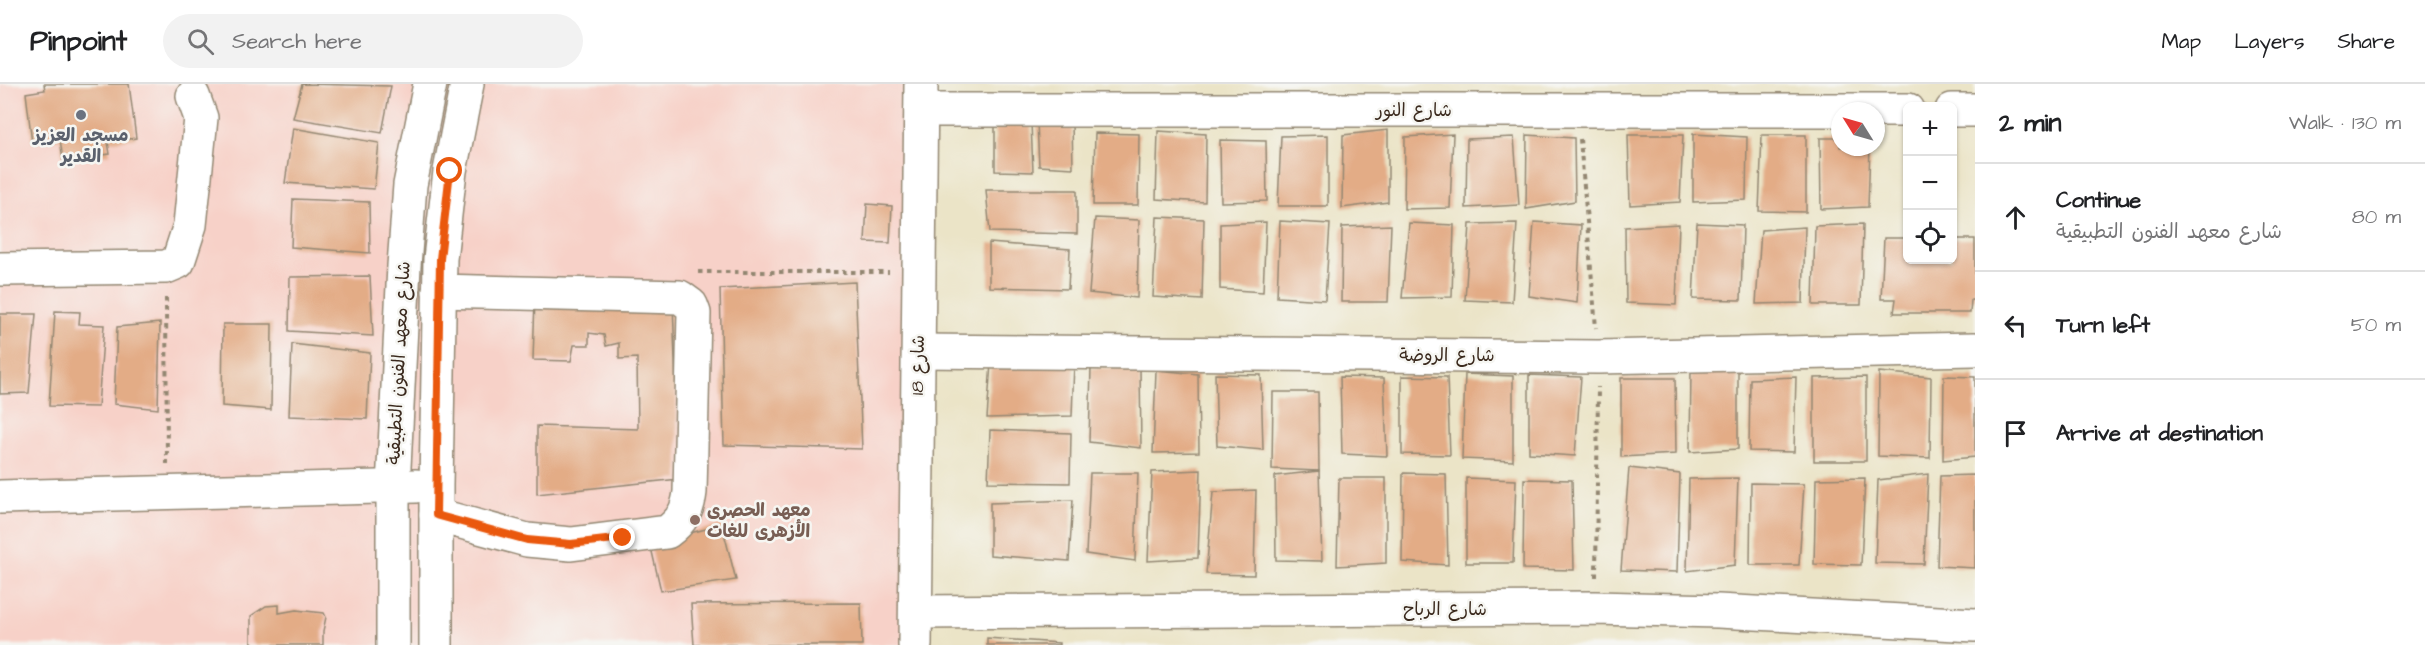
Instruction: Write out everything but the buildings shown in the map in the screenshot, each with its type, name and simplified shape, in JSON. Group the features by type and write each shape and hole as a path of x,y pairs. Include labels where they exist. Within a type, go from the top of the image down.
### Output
{"street":[{"name":"شارع معهد الفنون التطبيقية","path":"393,645 393,487 404,266 410,185 430,84"},
{"name":"شارع معهد الفنون التطبيقية","path":"436,645 440,259 450,171 467,84"},
{"path":"0,268 166,267 178,262 190,225 201,118 193,96"},
{"name":"شارع النور","path":"921,97 1903,110"},
{"name":"شارع 18","path":"915,645 921,97"},
{"path":"1957,110 1975,110"},
{"path":"0,497 393,487 436,500 527,540 571,544 667,531 676,525 688,506 690,492 694,323 691,305 680,297 440,291"},
{"name":"شارع الروضة","path":"919,351 1598,357 1975,349"},
{"name":"شارع الرباح","path":"916,612 1595,608 1718,611 1975,625"}],"path":[{"path":"166,267 167,493"}],"shaded area":[{"path":"0,84 911,84 909,645 0,645"}],"place":[{"name":"مسجد العزيز القدير","path":"81,115"},
{"name":"معهد الحصرى الأزهرى للغات","path":"695,520"}],"route":[{"path":"450,171 440,259 436,515 527,540 571,544 623,538"}]}
